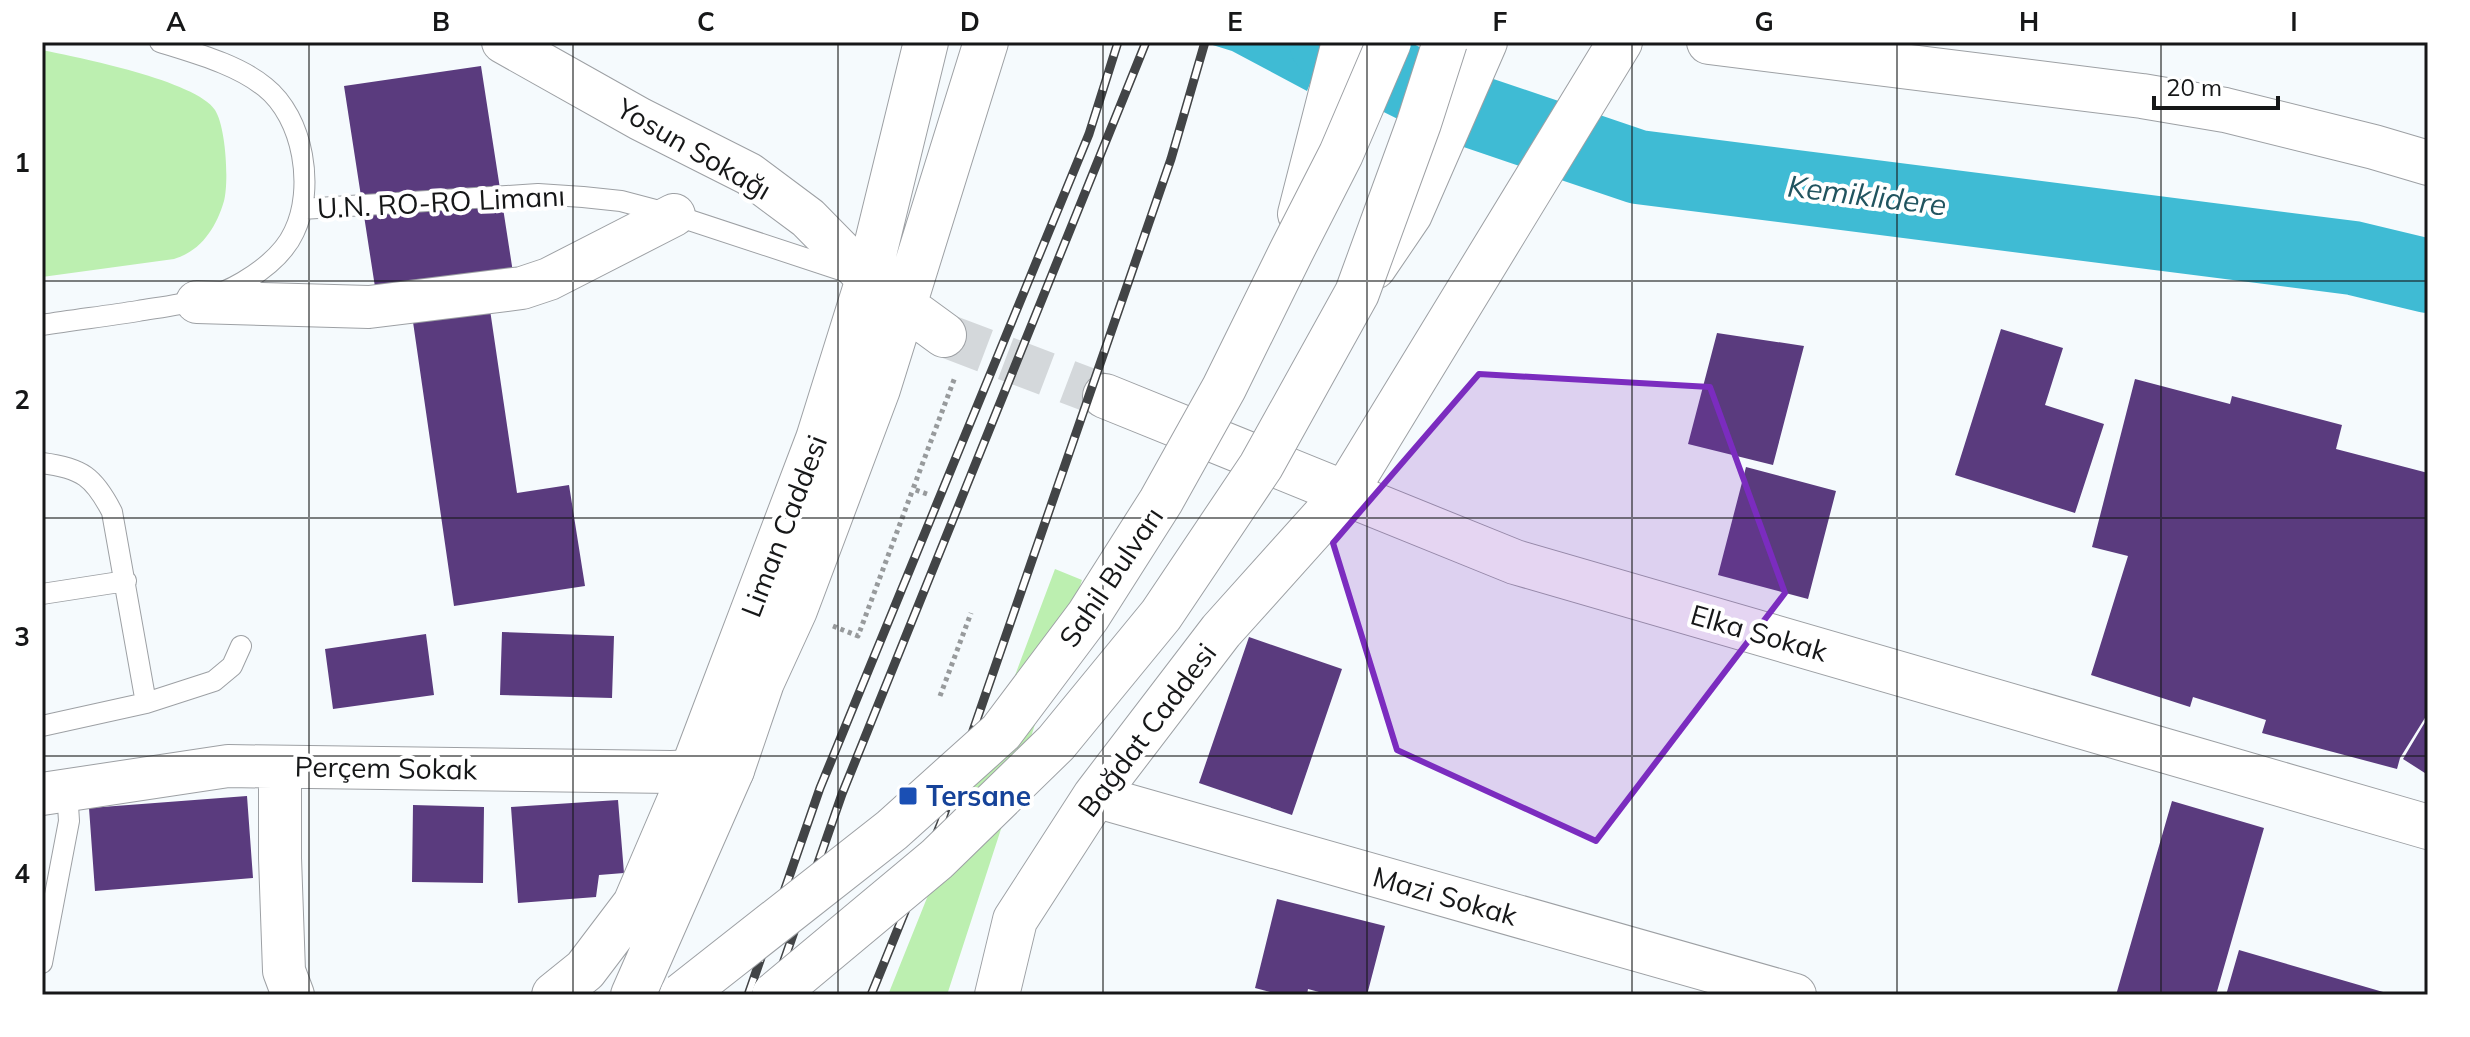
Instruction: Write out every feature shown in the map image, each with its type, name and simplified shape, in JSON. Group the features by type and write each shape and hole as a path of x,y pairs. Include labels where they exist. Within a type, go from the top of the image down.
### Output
{"main road":[{"name":"Liman Caddesi","path":"712,770 868,279 926,42"},
{"name":"Liman Caddesi","path":"712,770 762,682 795,610 878,389 986,42"},
{"path":"1291,252 1344,42"},
{"name":"Sahil Bulvarı","path":"682,995 892,830 1001,732 1088,616 1161,501 1224,388 1341,154 1389,42"},
{"name":"Sahil Bulvarı","path":"774,995 937,859 1056,743 1161,615 1261,466 1357,293 1445,42"},
{"path":"1357,293 1410,214 1485,42"},
{"path":"1709,42 2142,96 2225,110 2428,163"},
{"path":"1858,42 1874,50 1982,77"},
{"path":"1886,42 1898,50 1982,77"},
{"name":"Bağdat Caddesi","path":"997,995 1015,920 1095,796 1221,631 1345,493 1612,55"},
{"path":"868,279 898,324 944,335"},
{"name":"Elka Sokak","path":"1105,396 1515,562 2428,827"},
{"path":"554,995 585,970 635,904 712,770"},
{"path":"633,995 712,770"}],"street":[{"name":"Yosun Sokağı","path":"503,42 640,119 749,174 808,218 868,279"},
{"name":"U.N. RO-RO Limanı","path":"197,302 369,307 522,288 549,279 674,215"},
{"name":"Perçem Sokak","path":"55,792 228,766 712,770"},
{"path":"280,767 284,971 293,995"},
{"name":"Mazi Sokak","path":"1095,796 1795,995"}],"lane":[{"name":"U.N. RO-RO Limanı","path":"42,325 197,302 240,284 270,264 293,234 302,209 304,180 299,147 288,112 266,87 218,60 160,42"},
{"name":"U.N. RO-RO Limanı","path":"302,209 538,194 621,201 674,215 868,279"},
{"path":"42,463 85,476 99,489 112,512 146,703"},
{"path":"42,594 126,581"},
{"path":"42,726 146,703 214,681 232,666 241,646"},
{"path":"42,963 69,821 55,792"}],"path":[{"path":"795,610 858,636 955,377 898,324"},
{"path":"913,489 927,494"},
{"path":"940,696 971,613"}],"highlighted area":[{"path":"1479,374 1710,387 1785,593 1596,841 1397,750 1333,543"}],"green space":[{"path":"42,50 162,80 204,99 215,110 224,141 226,192 212,229 200,244 174,259 42,277"},
{"path":"1055,569 1082,580 947,995 888,995 996,726"}],"water":[{"path":"1203,42 1327,42 1307,91 1232,51"}],"building":[{"path":"481,66 514,279 377,300 344,86"},
{"path":"489,303 517,493 569,485 585,586 454,606 412,315"},
{"path":"2001,329 2063,348 2045,405 2104,424 2075,513 1955,475"},
{"path":"1717,333 1804,346 1773,465 1688,444"},
{"path":"2135,379 2230,404 2232,396 2342,425 2336,449 2428,473 2428,713 2400,758 2397,769 2262,733 2266,720 2193,697 2190,707 2091,675 2128,556 2092,547"},
{"path":"1746,467 1836,491 1808,599 1718,575"},
{"path":"502,632 614,636 612,698 500,695"},
{"path":"426,634 434,695 333,709 325,649"},
{"path":"1249,637 1342,669 1292,815 1199,783"},
{"path":"2428,717 2428,775 2403,759"},
{"path":"247,796 253,878 95,891 89,808"},
{"path":"618,800 624,873 599,875 596,897 518,903 511,807"},
{"path":"2172,801 2264,828 2216,995 2116,995"},
{"path":"413,805 484,807 483,883 412,882"},
{"path":"1277,899 1385,926 1367,995 1330,995 1308,989 1307,995 1282,995 1255,988"},
{"path":"2239,950 2390,994 2226,995"}],"waterway":[{"name":"Kemiklidere","path":"1326,42 1449,103 1638,167 2353,258 2428,276"}],"tunnel":[{"path":"944,335 1105,396"}],"railway":[{"path":"748,995 820,788 1089,134 1118,42"},
{"path":"772,995 842,794 1146,42"},
{"path":"871,995 941,823 1171,159 1205,42"}],"place":[{"name":"Tersane","path":"908,796"}]}
